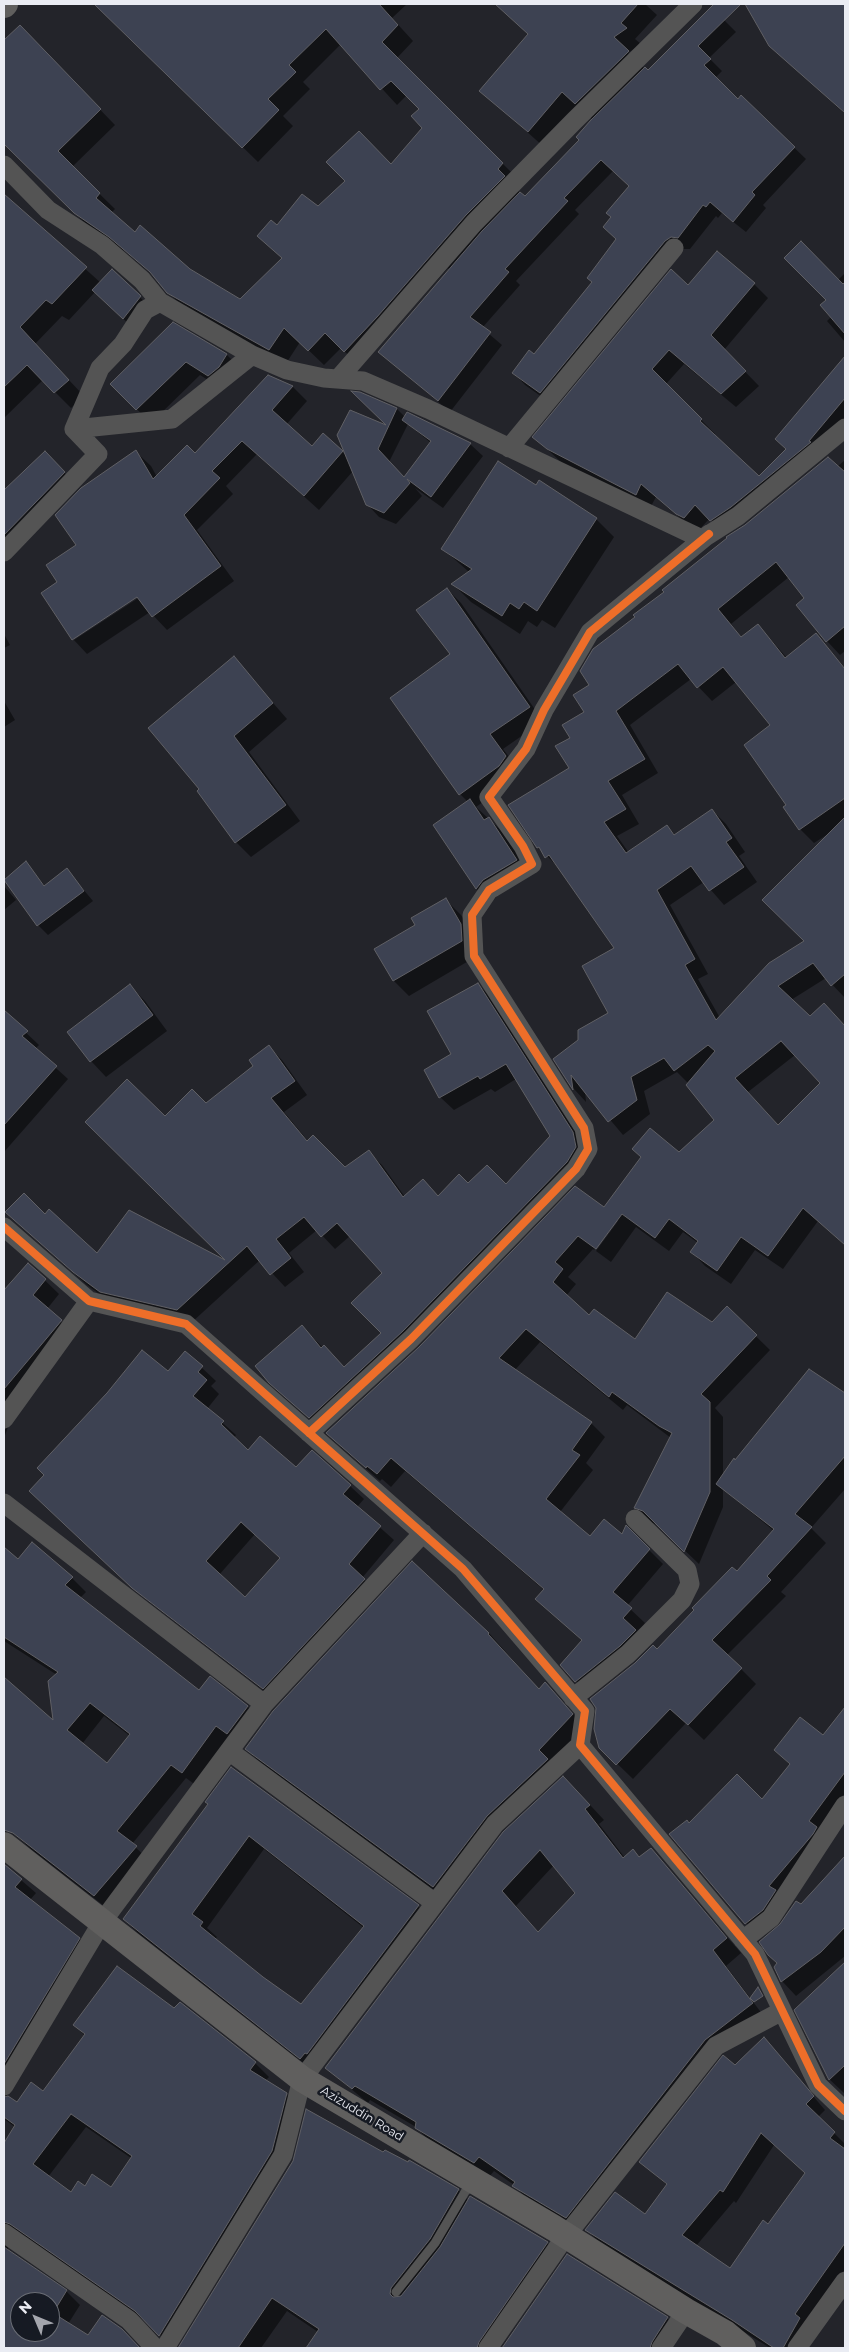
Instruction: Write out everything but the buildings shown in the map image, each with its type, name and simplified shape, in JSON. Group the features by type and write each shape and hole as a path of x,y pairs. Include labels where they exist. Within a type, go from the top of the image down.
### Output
{"street":[{"path":"338,379 358,359 380,329 474,223 693,4"},
{"path":"4,164 48,210 102,245 142,280 160,302 252,355 287,370 338,379 362,381 428,409 702,539 738,516 845,428"},
{"path":"509,448 674,248"},
{"path":"74,429 100,368 123,344 145,310 160,302"},
{"path":"74,429 172,419 252,355"},
{"path":"358,359 362,381"},
{"path":"4,552 98,454 74,429"},
{"path":"309,1433 411,1339 576,1169 588,1149 584,1128 474,956 472,915 489,890 532,864 523,846 489,798 526,749 544,710 590,632 709,534"},
{"path":"4,1227 90,1301 186,1324 463,1568 585,1711 580,1745 495,1824 302,2079 284,2155 165,2348"},
{"path":"4,1419 90,1301"},
{"path":"4,1503 264,1704"},
{"path":"573,1698 628,1654 682,1600 690,1584 687,1570 635,1520"},
{"path":"4,2086 102,1922 264,1704 423,1533"},
{"path":"580,1745 755,1954 818,2085 845,2110"},
{"path":"230,1750 435,1903"},
{"path":"743,1940 771,1918 845,1805"},
{"name":"Azizuddin Road","path":"4,1845 302,2079 475,2181 725,2333 743,2348"},
{"path":"488,2348 565,2237 716,2046 782,2011"},
{"path":"4,2234 129,2320 155,2348"},
{"path":"797,2348 845,2281"},
{"path":"661,2348 686,2311"}],"lane":[{"path":"396,2292 435,2242 465,2192 475,2181"}],"cycle path":[{"path":"309,1433 411,1339 576,1169 588,1149 584,1128 474,956 472,915 489,890 532,864 523,846 489,797 526,749 544,710 590,632 709,534"},
{"path":"4,1227 89,1301 186,1324 463,1569 585,1711 580,1745 755,1954 818,2085 845,2111"}]}
